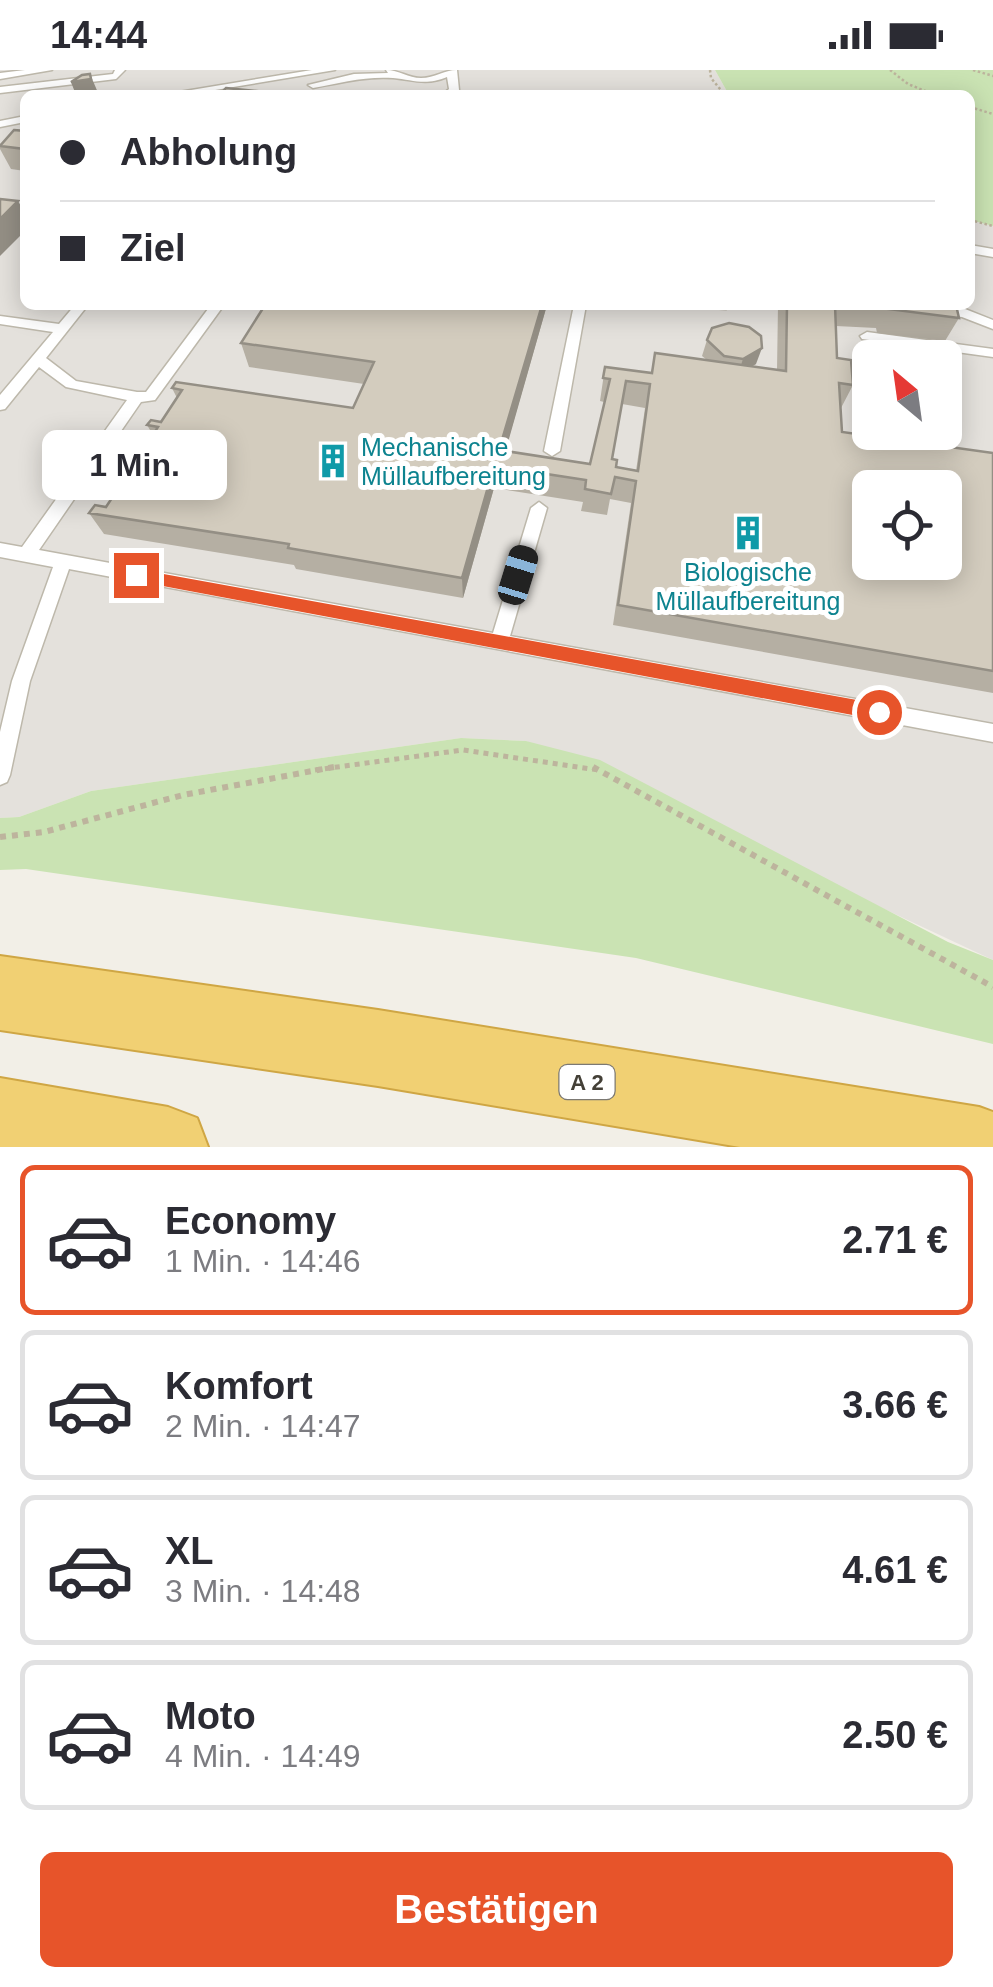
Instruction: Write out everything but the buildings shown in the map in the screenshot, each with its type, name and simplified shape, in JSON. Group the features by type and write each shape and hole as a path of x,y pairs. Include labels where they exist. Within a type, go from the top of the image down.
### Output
{"highway":[{"name":"A 2","path":"0,993 359,1045 979,1147"},
{"path":"0,1118 168,1147"}],"lane":[{"path":"0,76 47,70"},
{"path":"0,90 116,76 120,70"},
{"path":"267,74 285,70"},
{"path":"199,90 330,70"},
{"path":"247,90 353,70"},
{"path":"420,81 452,71"},
{"path":"291,89 393,72 435,90"},
{"path":"0,405 78,310"},
{"path":"39,358 54,377 73,387 150,397 214,310"},
{"path":"552,451 579,310"},
{"path":"937,310 965,314 993,325"},
{"path":"0,320 62,329"},
{"path":"867,336 993,353"},
{"path":"27,554 138,397"},
{"path":"499,642 538,508"},
{"path":"0,550 993,733"},
{"path":"0,775 21,681 63,562"}],"path":[{"path":"890,70 923,90"},
{"path":"973,70 993,76"},
{"path":"0,837 44,832 183,795 290,773 463,750 591,766 993,988"}],"shaded area":[{"path":"0,70 715,70 726,90 20,90 20,310 975,310 975,221 993,226 993,960 526,741 461,738 91,791 19,817 0,818"}],"green space":[{"path":"715,70 993,70 993,226 975,221 975,90 726,90"},
{"path":"461,738 526,741 600,760 948,942 993,960 993,1044 636,958 26,869 0,870 0,818 19,817 91,791"}],"place":[{"name":"Mechanische Müllaufbereitung","path":"333,461"},
{"name":"Biologische Müllaufbereitung","path":"748,533"}],"route":[{"path":"136,575 879,712"}]}
